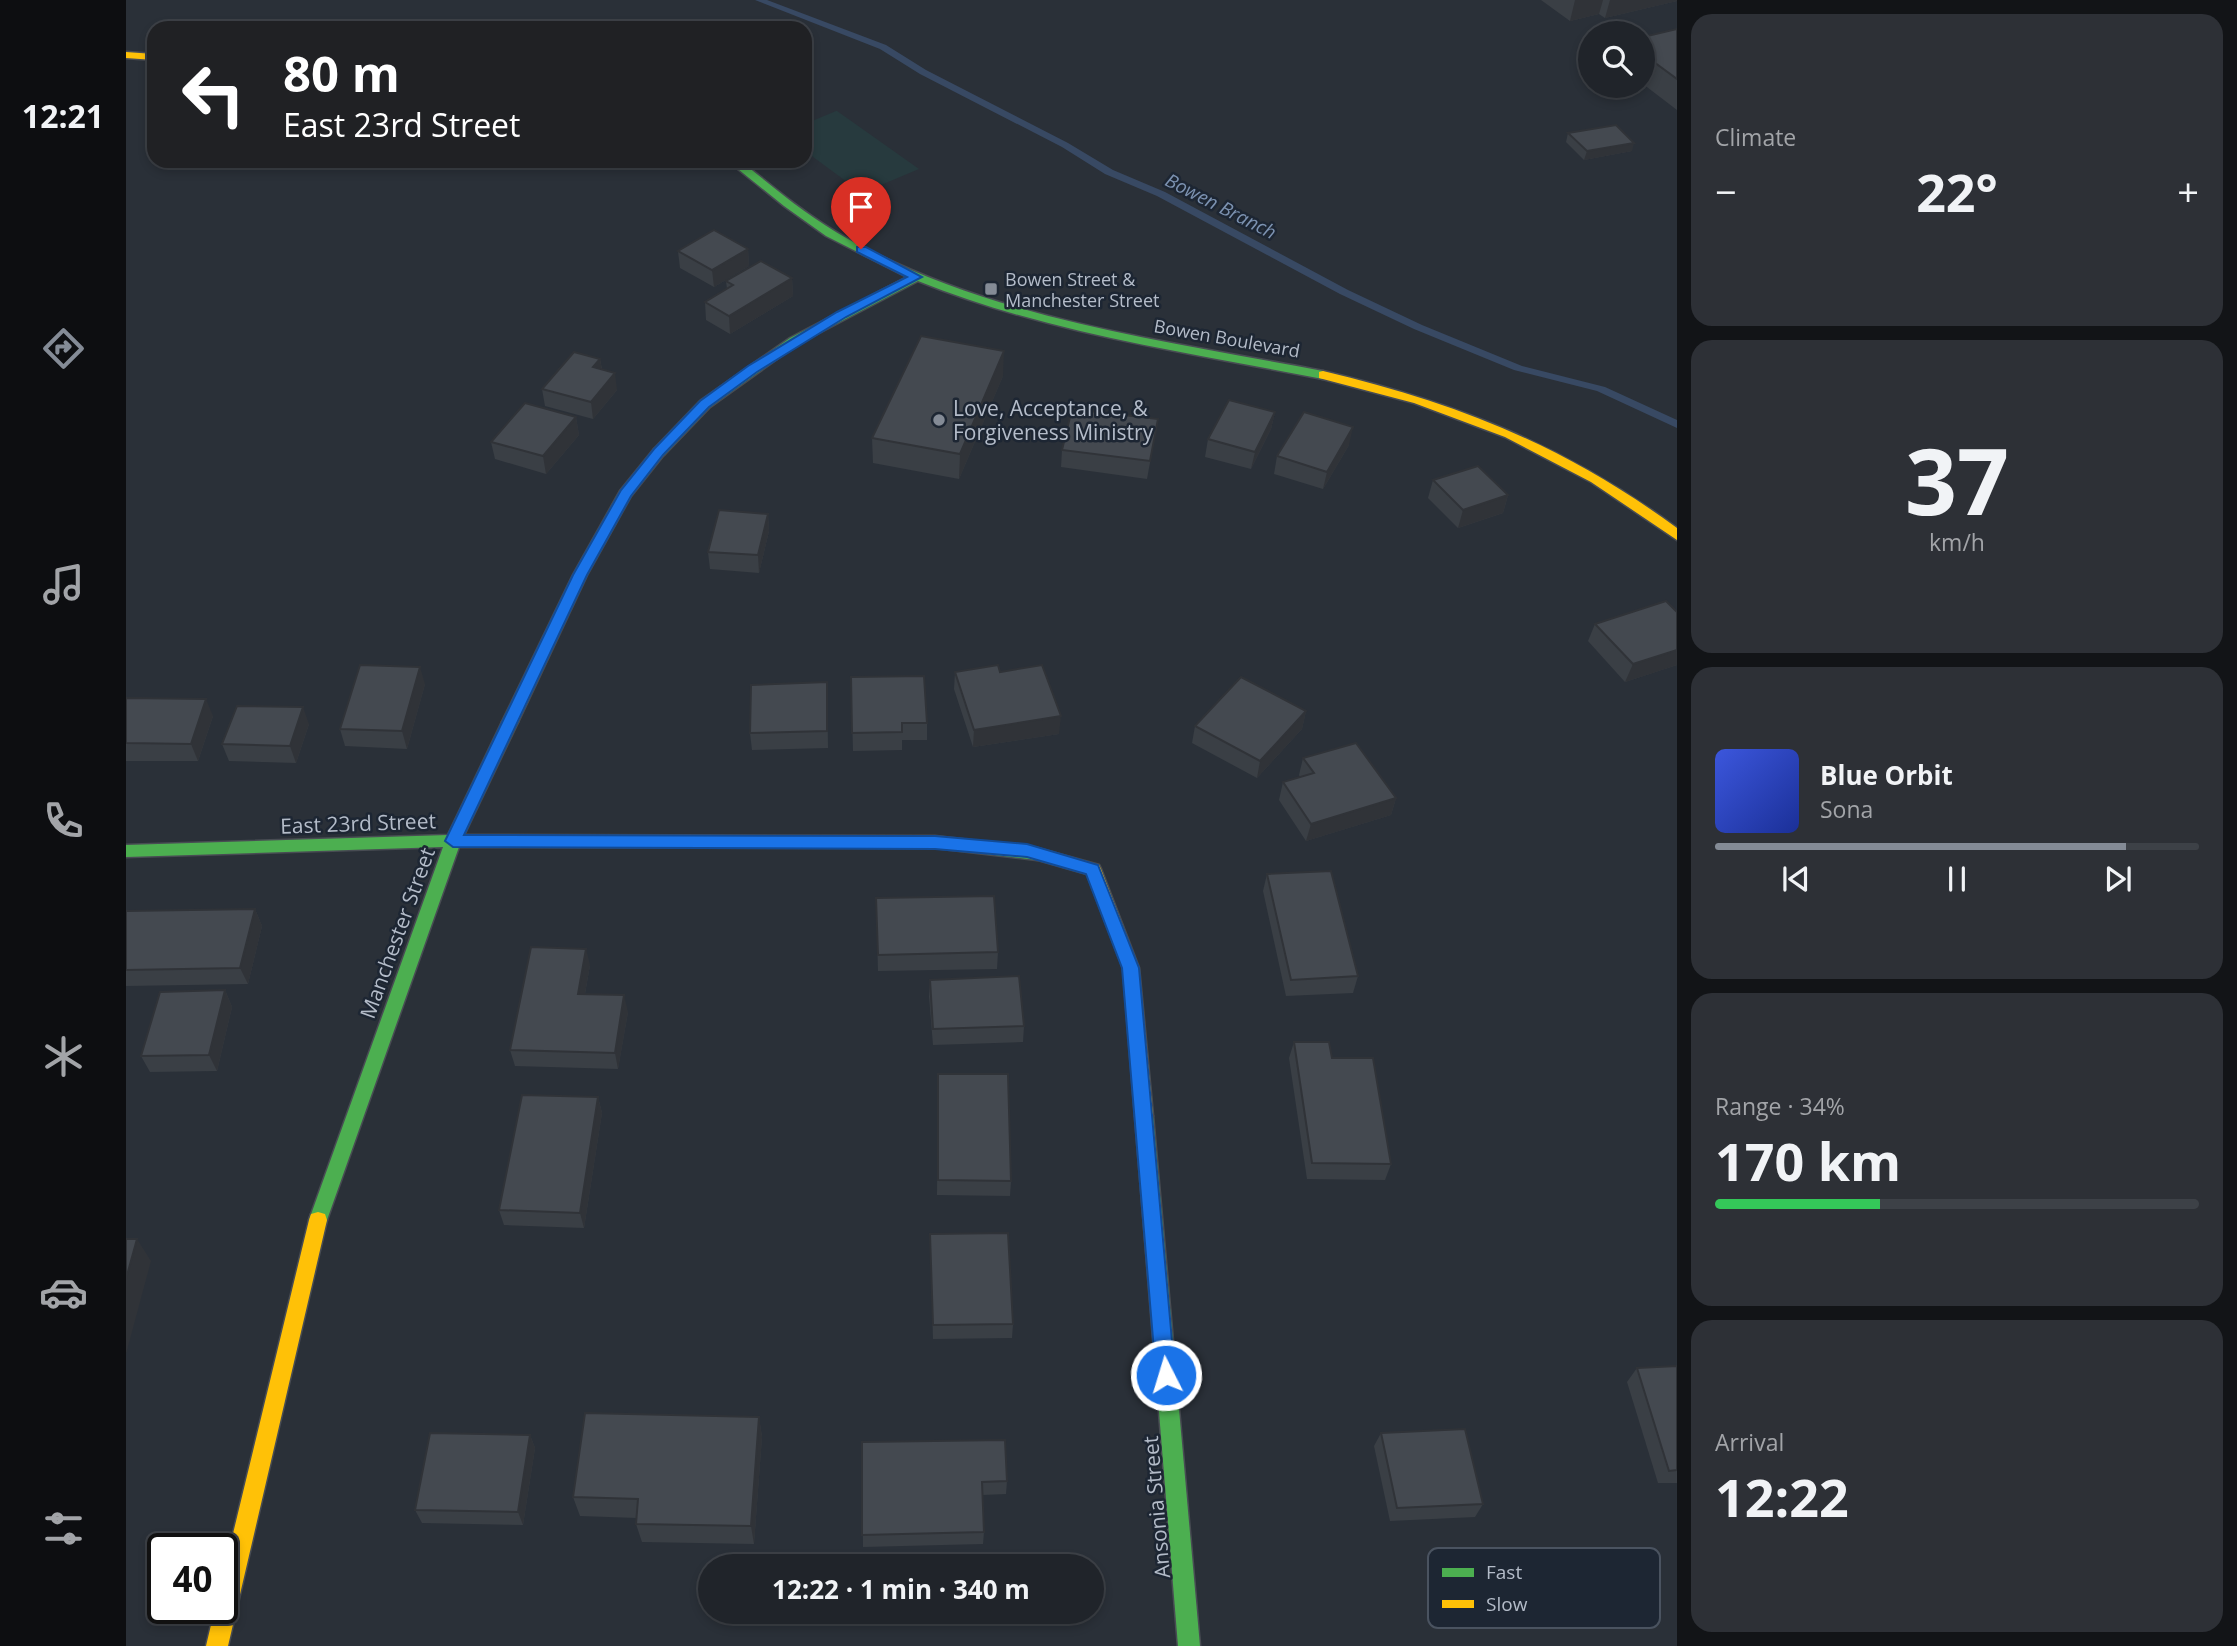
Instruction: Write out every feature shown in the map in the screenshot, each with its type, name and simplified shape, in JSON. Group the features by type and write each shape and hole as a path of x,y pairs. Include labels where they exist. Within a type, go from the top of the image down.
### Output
{"street":[{"path":"126,55 147,56"},
{"name":"Bowen Boulevard","path":"743,168 796,210 826,229 916,277 1006,309 1106,336 1349,381 1456,411 1535,444 1610,486 1677,535"},
{"name":"Manchester Street","path":"217,1646 318,1215 453,841 580,575 625,494 659,452 705,404 752,369 841,315 916,277"},
{"name":"East 23rd Street","path":"126,851 453,841 935,842 1027,851 1093,869"},
{"name":"Ansonia Street","path":"1093,869 1131,968 1189,1646"}],"green space":[{"path":"837,111 919,169 862,193 812,156 812,121"}],"building":[{"path":"1677,29 1677,79 1655,63 1655,34"},
{"path":"1616,125 1634,143 1587,151 1568,133"},
{"path":"714,230 748,249 712,270 678,251"},
{"path":"761,261 792,278 729,316 705,302 733,285 726,281"},
{"name":"Love, Acceptance, & Forgiveness Ministry","path":"921,336 1004,351 960,454 872,438"},
{"path":"574,352 600,359 593,367 615,373 591,402 542,389"},
{"path":"1229,400 1275,412 1255,452 1208,439"},
{"path":"525,403 576,417 543,456 491,442"},
{"path":"1072,409 1158,419 1150,461 1062,450"},
{"path":"1304,412 1353,427 1327,472 1277,456"},
{"path":"1478,466 1508,495 1463,510 1433,480"},
{"path":"719,510 768,514 758,555 708,552"},
{"path":"1666,601 1677,612 1677,650 1633,664 1595,624"},
{"path":"360,665 420,667 402,731 340,729"},
{"path":"998,665 1000,672 1042,665 1061,716 974,730 955,672"},
{"path":"924,676 927,723 902,723 902,732 852,733 851,677"},
{"path":"1241,677 1306,711 1260,761 1195,726"},
{"path":"827,682 827,731 750,733 751,685"},
{"path":"126,698 206,699 191,744 126,743"},
{"path":"237,706 303,707 290,746 222,744"},
{"path":"1356,743 1396,798 1311,824 1283,782 1314,773 1303,758"},
{"path":"1331,871 1358,976 1291,980 1267,874"},
{"path":"994,896 998,952 878,955 876,898"},
{"path":"255,909 240,968 126,970 126,911"},
{"path":"531,947 586,949 578,994 624,995 615,1053 510,1050"},
{"path":"1019,976 1024,1026 933,1029 930,980"},
{"path":"225,990 209,1055 141,1056 160,992"},
{"path":"1294,1042 1329,1042 1332,1058 1373,1058 1391,1164 1312,1163"},
{"path":"938,1074 1008,1074 1011,1181 938,1180"},
{"path":"522,1095 598,1097 580,1213 499,1210"},
{"path":"1008,1233 1013,1324 933,1325 930,1234"},
{"path":"126,1239 137,1239 126,1279"},
{"path":"1677,1366 1677,1470 1669,1471 1637,1368"},
{"path":"585,1413 759,1417 751,1526 636,1524 638,1499 573,1497"},
{"path":"1465,1429 1483,1504 1397,1508 1381,1433"},
{"path":"430,1433 530,1435 518,1512 415,1510"},
{"path":"1005,1440 1007,1481 982,1482 984,1532 862,1535 862,1442"}],"waterway":[{"name":"Bowen Branch","path":"759,0 883,47 923,72 1065,145 1109,172 1161,194 1344,292 1418,327 1518,368 1601,389 1677,424"}],"traffic: fast":[{"path":"743,168 802,214 845,242 901,270 959,293 1078,327 1323,375"},
{"path":"659,452 705,404 794,341 916,277"},
{"path":"318,1220 453,841 510,722"},
{"path":"126,851 453,841 935,842 1037,854"},
{"path":"1144,1116 1189,1646"}],"traffic: slow":[{"path":"126,55 147,56"},
{"path":"1323,375 1419,400 1509,434 1595,479 1637,505 1677,535"},
{"path":"510,722 580,575 625,494 659,452"},
{"path":"1037,854 1093,869 1131,968 1144,1116"},
{"path":"217,1646 318,1220"}],"place":[{"name":"Bowen Street & Manchester Street","path":"991,289"},
{"name":"Love, Acceptance, & Forgiveness Ministry","path":"939,420"}],"route":[{"path":"861,249 916,277 794,341 752,369 705,404 659,452 625,494 580,575 453,841 935,842 1027,851 1093,869 1131,968 1166,1375"}]}
